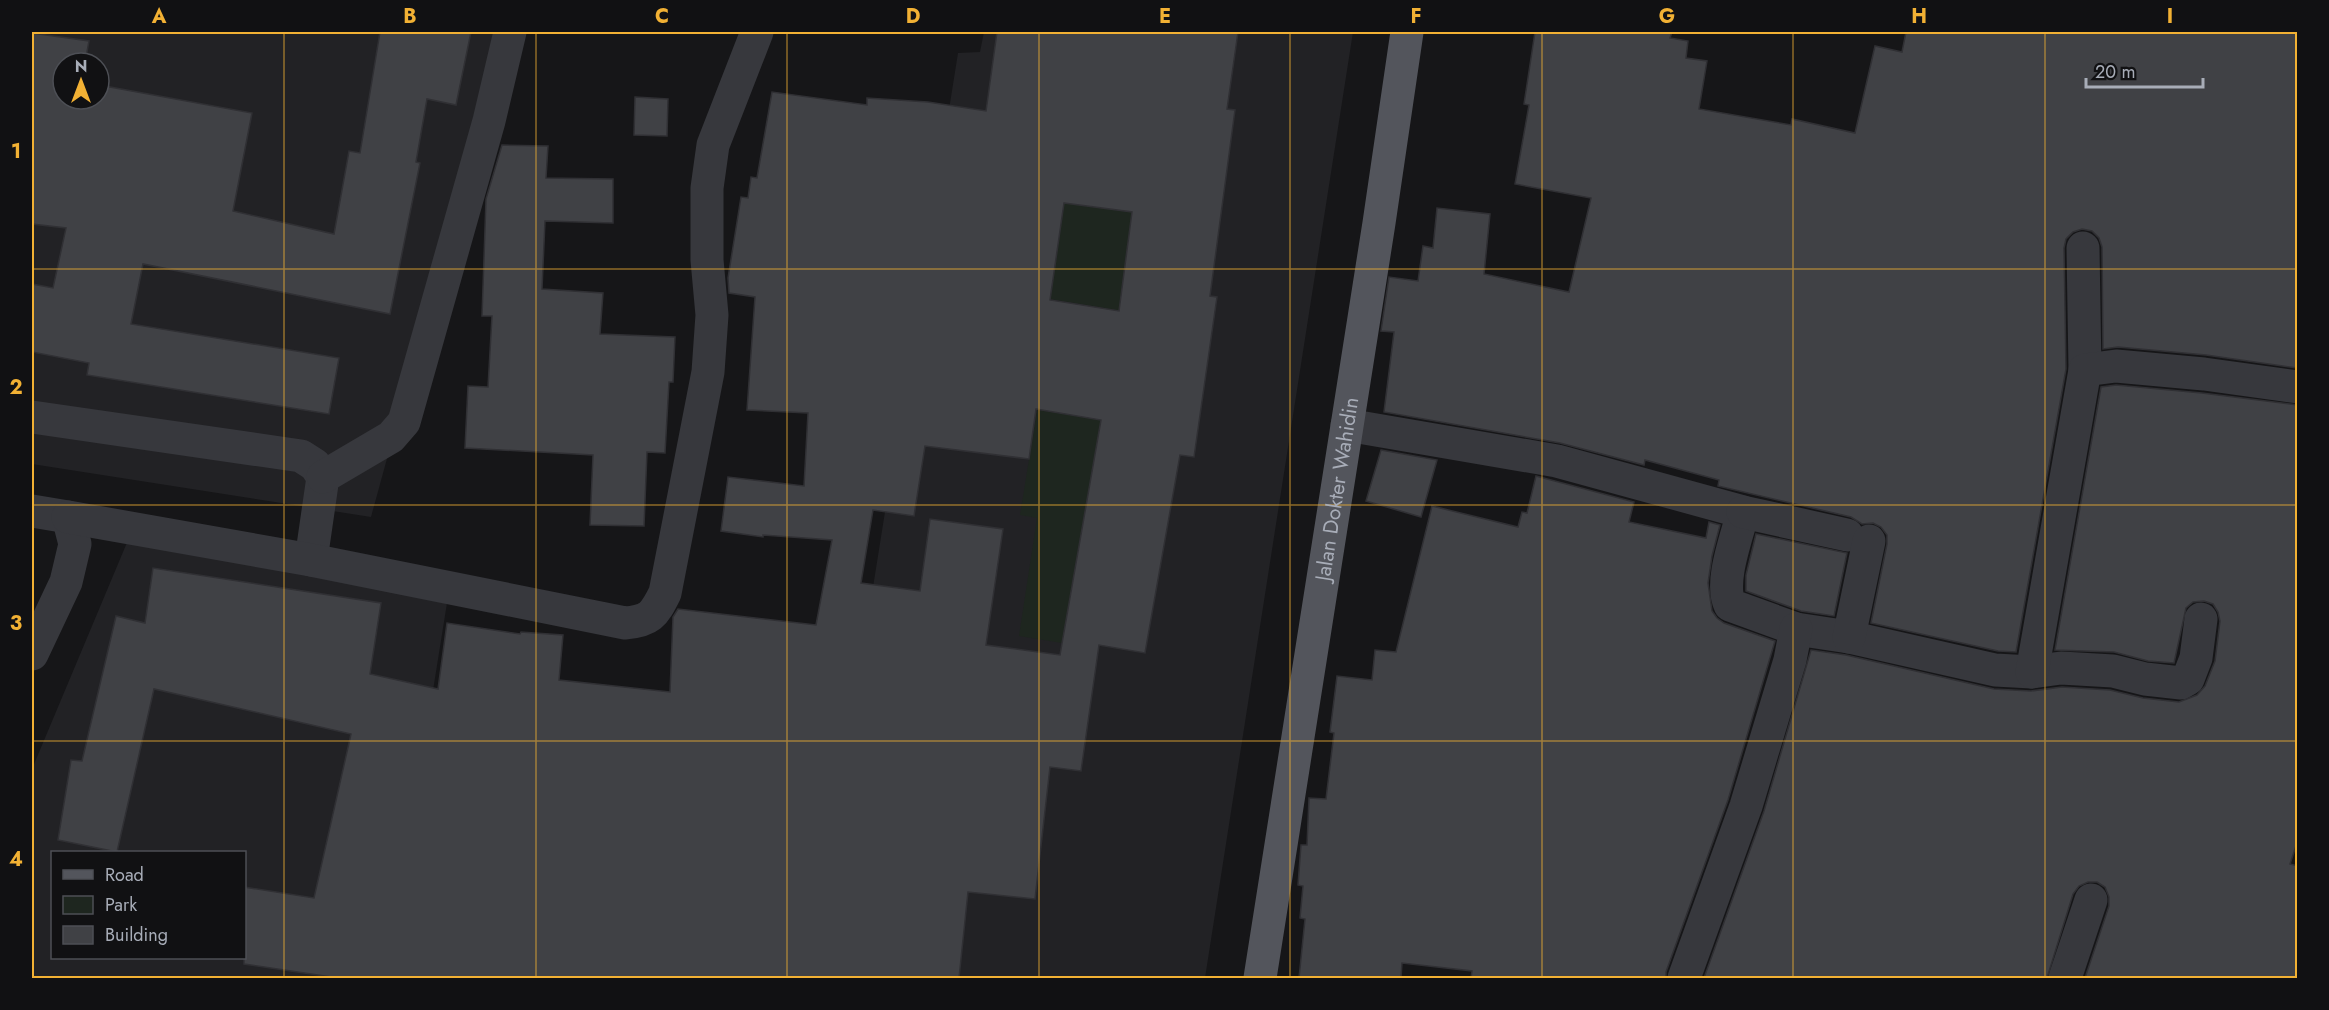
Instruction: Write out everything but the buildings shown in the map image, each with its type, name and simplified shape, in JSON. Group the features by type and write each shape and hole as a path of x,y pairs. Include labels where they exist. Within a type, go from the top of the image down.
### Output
{"main road":[{"name":"Jalan Dokter Wahidin","path":"1260,978 1407,32"}],"street":[{"path":"323,477 391,437 404,422 489,121 510,32"},
{"path":"32,511 311,560 625,623 644,621 657,610 665,593 708,372 712,315 707,260 707,188 713,145 757,32"},
{"path":"2032,672 2085,370 2083,248"},
{"path":"2085,370 2116,366 2204,374 2298,387"},
{"path":"32,417 301,456 315,465 323,477 311,560"},
{"path":"1347,425 1557,461 1743,512 1858,538 1849,637"},
{"path":"1743,512 1729,568 1726,597 1730,605 1796,629 1849,637 1995,670 2032,672 2061,668 2113,671 2145,679 2181,683 2188,679 2196,658 2201,619"},
{"path":"32,654 66,582 75,544 68,517"},
{"path":"1684,978 1746,806 1790,660 1796,629"},
{"path":"2065,978 2091,900"}],"shaded area":[{"path":"32,32 504,32 371,517 32,464"},
{"path":"984,32 1353,32 1205,978 805,978 846,757 958,53 980,52"},
{"path":"131,533 447,603 387,978 32,978 32,769"}],"green space":[{"path":"1147,95 1123,281 1129,312 1050,299 1063,203"},
{"path":"1037,410 1115,422 1095,455 1062,643 1019,636 1037,518 1020,515"}]}
